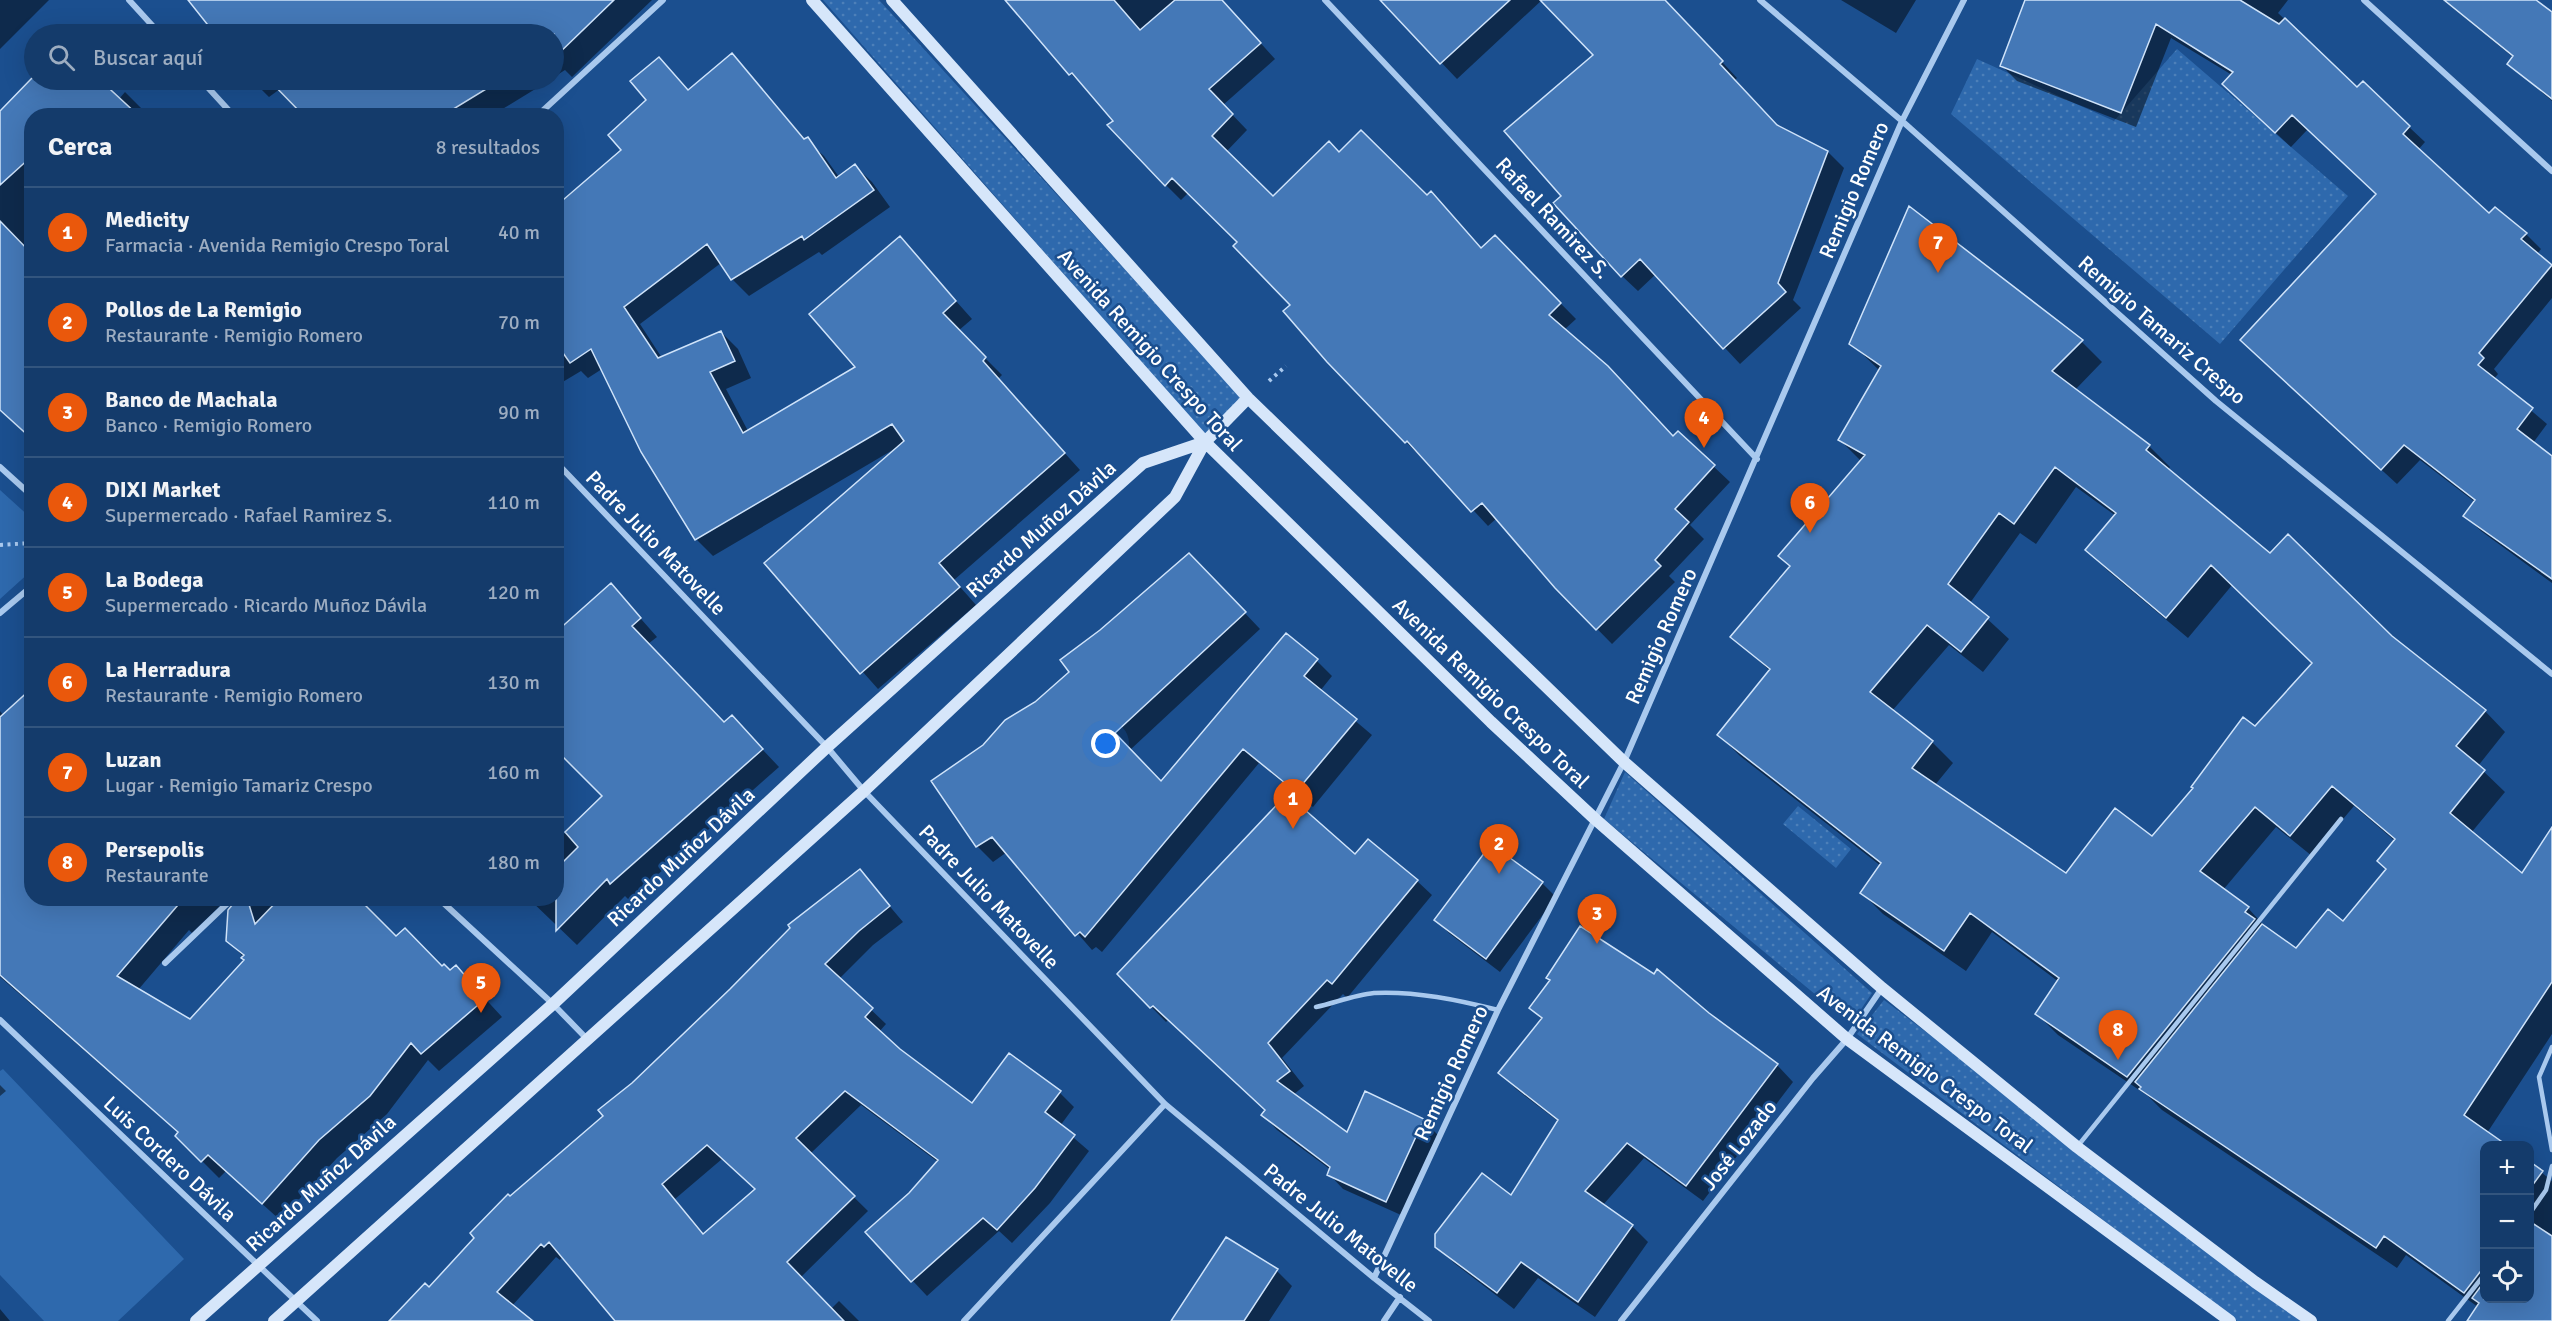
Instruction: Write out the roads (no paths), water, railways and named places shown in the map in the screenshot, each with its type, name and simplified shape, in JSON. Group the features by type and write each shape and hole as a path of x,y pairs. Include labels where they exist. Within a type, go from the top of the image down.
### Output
{"main road":[{"name":"Avenida Remigio Crespo Toral","path":"812,0 1205,442 1482,714 1595,819 1847,1040 2224,1319"},
{"name":"Avenida Remigio Crespo Toral","path":"892,0 1248,398 1624,762 1882,988 2077,1147 2255,1282 2311,1321"},
{"name":"Ricardo Muñoz Dávila","path":"274,1321 864,791 1175,497 1205,442 1248,398"},
{"name":"Ricardo Muñoz Dávila","path":"196,1321 553,1004 827,747 1143,463 1205,442"}],"street":[{"path":"129,0 151,24"},
{"path":"546,108 663,0"},
{"name":"Rafael Ramirez S.","path":"1325,0 1757,459"},
{"name":"Remigio Tamariz Crespo","path":"1760,0 1902,121 2216,401 2552,674"},
{"name":"Remigio Romero","path":"1374,1278 1498,1010 1624,762 1902,121 1964,0"},
{"path":"2364,0 2552,171"},
{"path":"210,90 227,108"},
{"path":"0,467 24,489"},
{"name":"Padre Julio Matovelle","path":"564,470 827,747 864,791 1165,1104 1429,1321"},
{"path":"0,613 24,593"},
{"path":"165,963 226,906"},
{"path":"447,906 553,1004 588,1041"},
{"name":"José Lozado","path":"1621,1321 1814,1078 1847,1040 1882,988"},
{"name":"Luis Cordero Dávila","path":"0,1020 317,1321"},
{"path":"964,1321 1165,1104"},
{"path":"1384,1321 1400,1297"}],"lane":[{"path":"2077,1147 2341,819"},
{"path":"1316,1007 1373,993 1424,995 1498,1010"},
{"path":"2552,1047 2539,1077 2552,1150"},
{"path":"2534,1206 2546,1190 2552,1166"},
{"path":"2448,1321 2480,1280"}],"place":[{"name":"Luzan","path":"1938,273"},
{"name":"DIXI Market","path":"1704,448"},
{"name":"La Herradura","path":"1810,533"},
{"name":"Medicity","path":"1293,829"},
{"name":"Pollos de La Remigio","path":"1499,874"},
{"name":"Banco de Machala","path":"1597,944"},
{"name":"La Bodega","path":"481,1013"},
{"name":"Persepolis","path":"2118,1060"}]}
